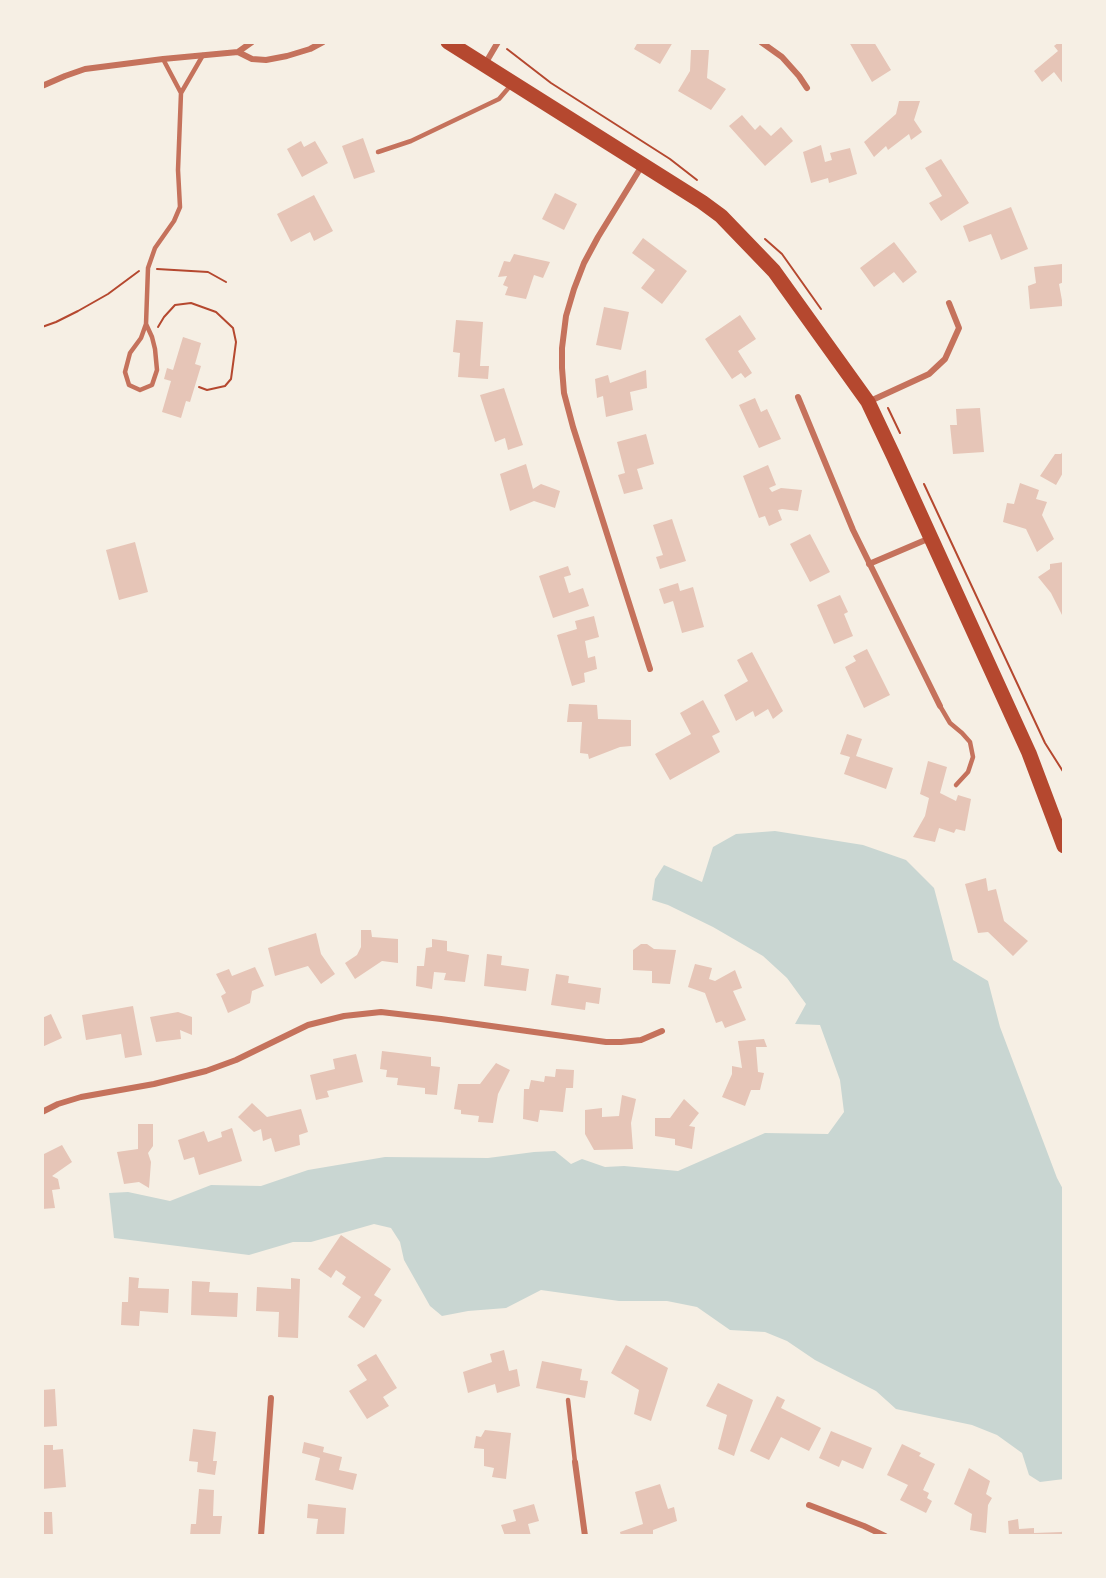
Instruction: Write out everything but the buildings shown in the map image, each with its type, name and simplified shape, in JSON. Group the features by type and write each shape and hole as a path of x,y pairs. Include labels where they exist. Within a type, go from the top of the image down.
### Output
{"main road":[{"path":"448,42 643,164 721,216 774,271 874,399 931,538 1061,827 1064,846"}],"street":[{"path":"238,52 252,42"},
{"path":"42,86 85,69 163,58 238,52 252,58 266,60 305,51 323,42"},
{"path":"485,65 498,42"},
{"path":"761,42 782,57 807,88"},
{"path":"643,164 584,263 566,316 562,368 564,393 573,428 650,669"},
{"path":"874,399 929,374 945,359 958,328 949,303"},
{"path":"798,397 853,530 940,706"},
{"path":"870,564 931,538"},
{"path":"42,1112 81,1097 154,1084 206,1071 236,1060 308,1025 344,1016 381,1012 441,1018 606,1042 641,1040 662,1031"},
{"path":"261,1536 271,1398"},
{"path":"575,1462 585,1536"},
{"path":"809,1505 885,1536"}],"lane":[{"path":"146,324 155,349 157,370 152,385 140,390 129,385 125,372 130,353 141,338 146,324 148,268 155,248 180,207 178,170 181,93 203,55"},
{"path":"163,58 181,93"},
{"path":"378,152 411,141 500,99 513,82"},
{"path":"940,706 950,723 970,742 973,757 969,772 956,785"},
{"path":"568,1400 575,1462"}],"path":[{"path":"507,49 551,82 670,159 698,181"},
{"path":"766,239 782,254 822,310"},
{"path":"42,327 78,311 108,294 136,272 148,268 208,272 226,282"},
{"path":"152,337 164,317 175,305 191,303 216,312 233,327 236,342 231,379 225,387 207,390 199,387"},
{"path":"874,399 891,412 901,433"},
{"path":"921,477 1045,743 1064,773"}],"shaded area":[{"path":"775,831 863,845 906,860 934,888 953,960 988,981 1000,1027 1064,1191 1064,1479 1040,1482 1029,1475 1022,1453 997,1435 972,1425 896,1409 876,1391 815,1360 787,1341 765,1332 730,1330 697,1307 667,1301 619,1301 541,1290 506,1308 442,1316 430,1306 404,1260 400,1242 391,1228 374,1224 311,1242 293,1242 249,1255 114,1238 109,1193 128,1192 170,1201 211,1185 261,1186 308,1170 385,1157 488,1158 555,1151 571,1164 582,1159 605,1167 624,1166 678,1171 765,1133 828,1134 844,1112 840,1080 820,1025 795,1024 806,1004 787,978 763,956 713,927 668,905 652,900 655,879 664,865 702,882 713,847 736,834"}]}
